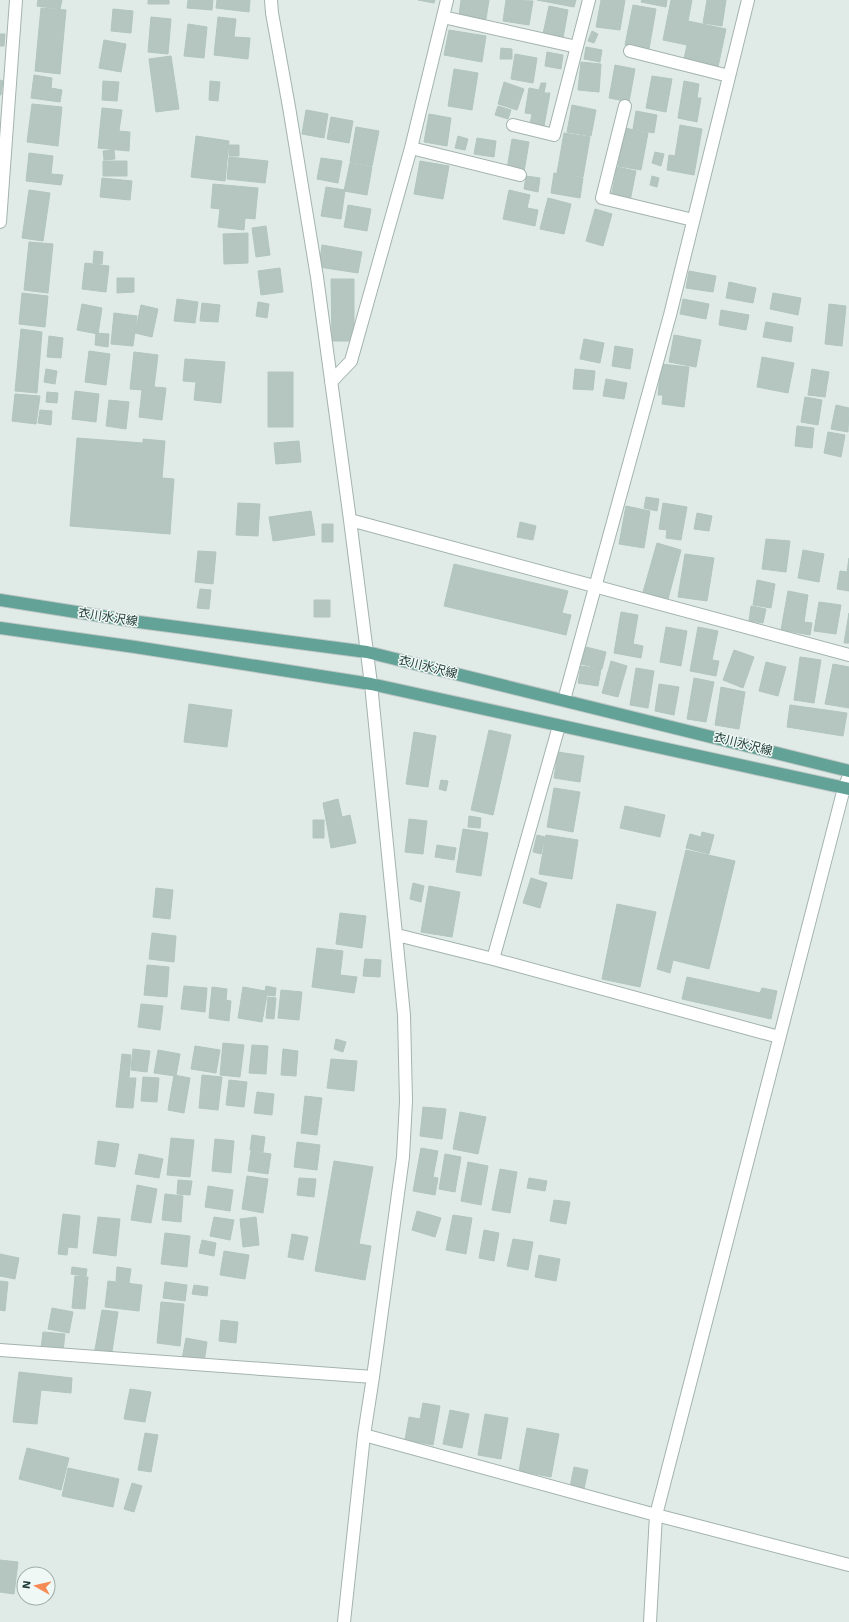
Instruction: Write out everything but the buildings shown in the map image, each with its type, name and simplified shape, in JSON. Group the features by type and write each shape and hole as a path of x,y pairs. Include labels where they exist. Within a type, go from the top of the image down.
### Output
{"main road":[{"name":"衣川水沢線","path":"0,600 139,622 367,652 849,771"},
{"name":"衣川水沢線","path":"0,628 135,647 371,684 847,789"}],"street":[{"path":"0,222 16,0"},
{"path":"271,0 317,277 350,520 371,684 397,935 404,1023 406,1101 403,1157 364,1435 344,1622"},
{"path":"331,382 351,361 411,148 447,0"},
{"path":"513,125 554,135 589,0"},
{"path":"564,700 668,322 748,0"},
{"path":"443,17 577,47"},
{"path":"630,51 729,76"},
{"path":"625,106 602,198 693,220"},
{"path":"411,148 520,175"},
{"path":"350,520 596,588 849,655"},
{"path":"493,959 559,726"},
{"path":"650,1622 656,1515 779,1037 847,789 849,776"},
{"path":"397,935 493,959 779,1037"},
{"path":"0,1350 373,1377"},
{"path":"364,1435 656,1515 849,1565"}]}
